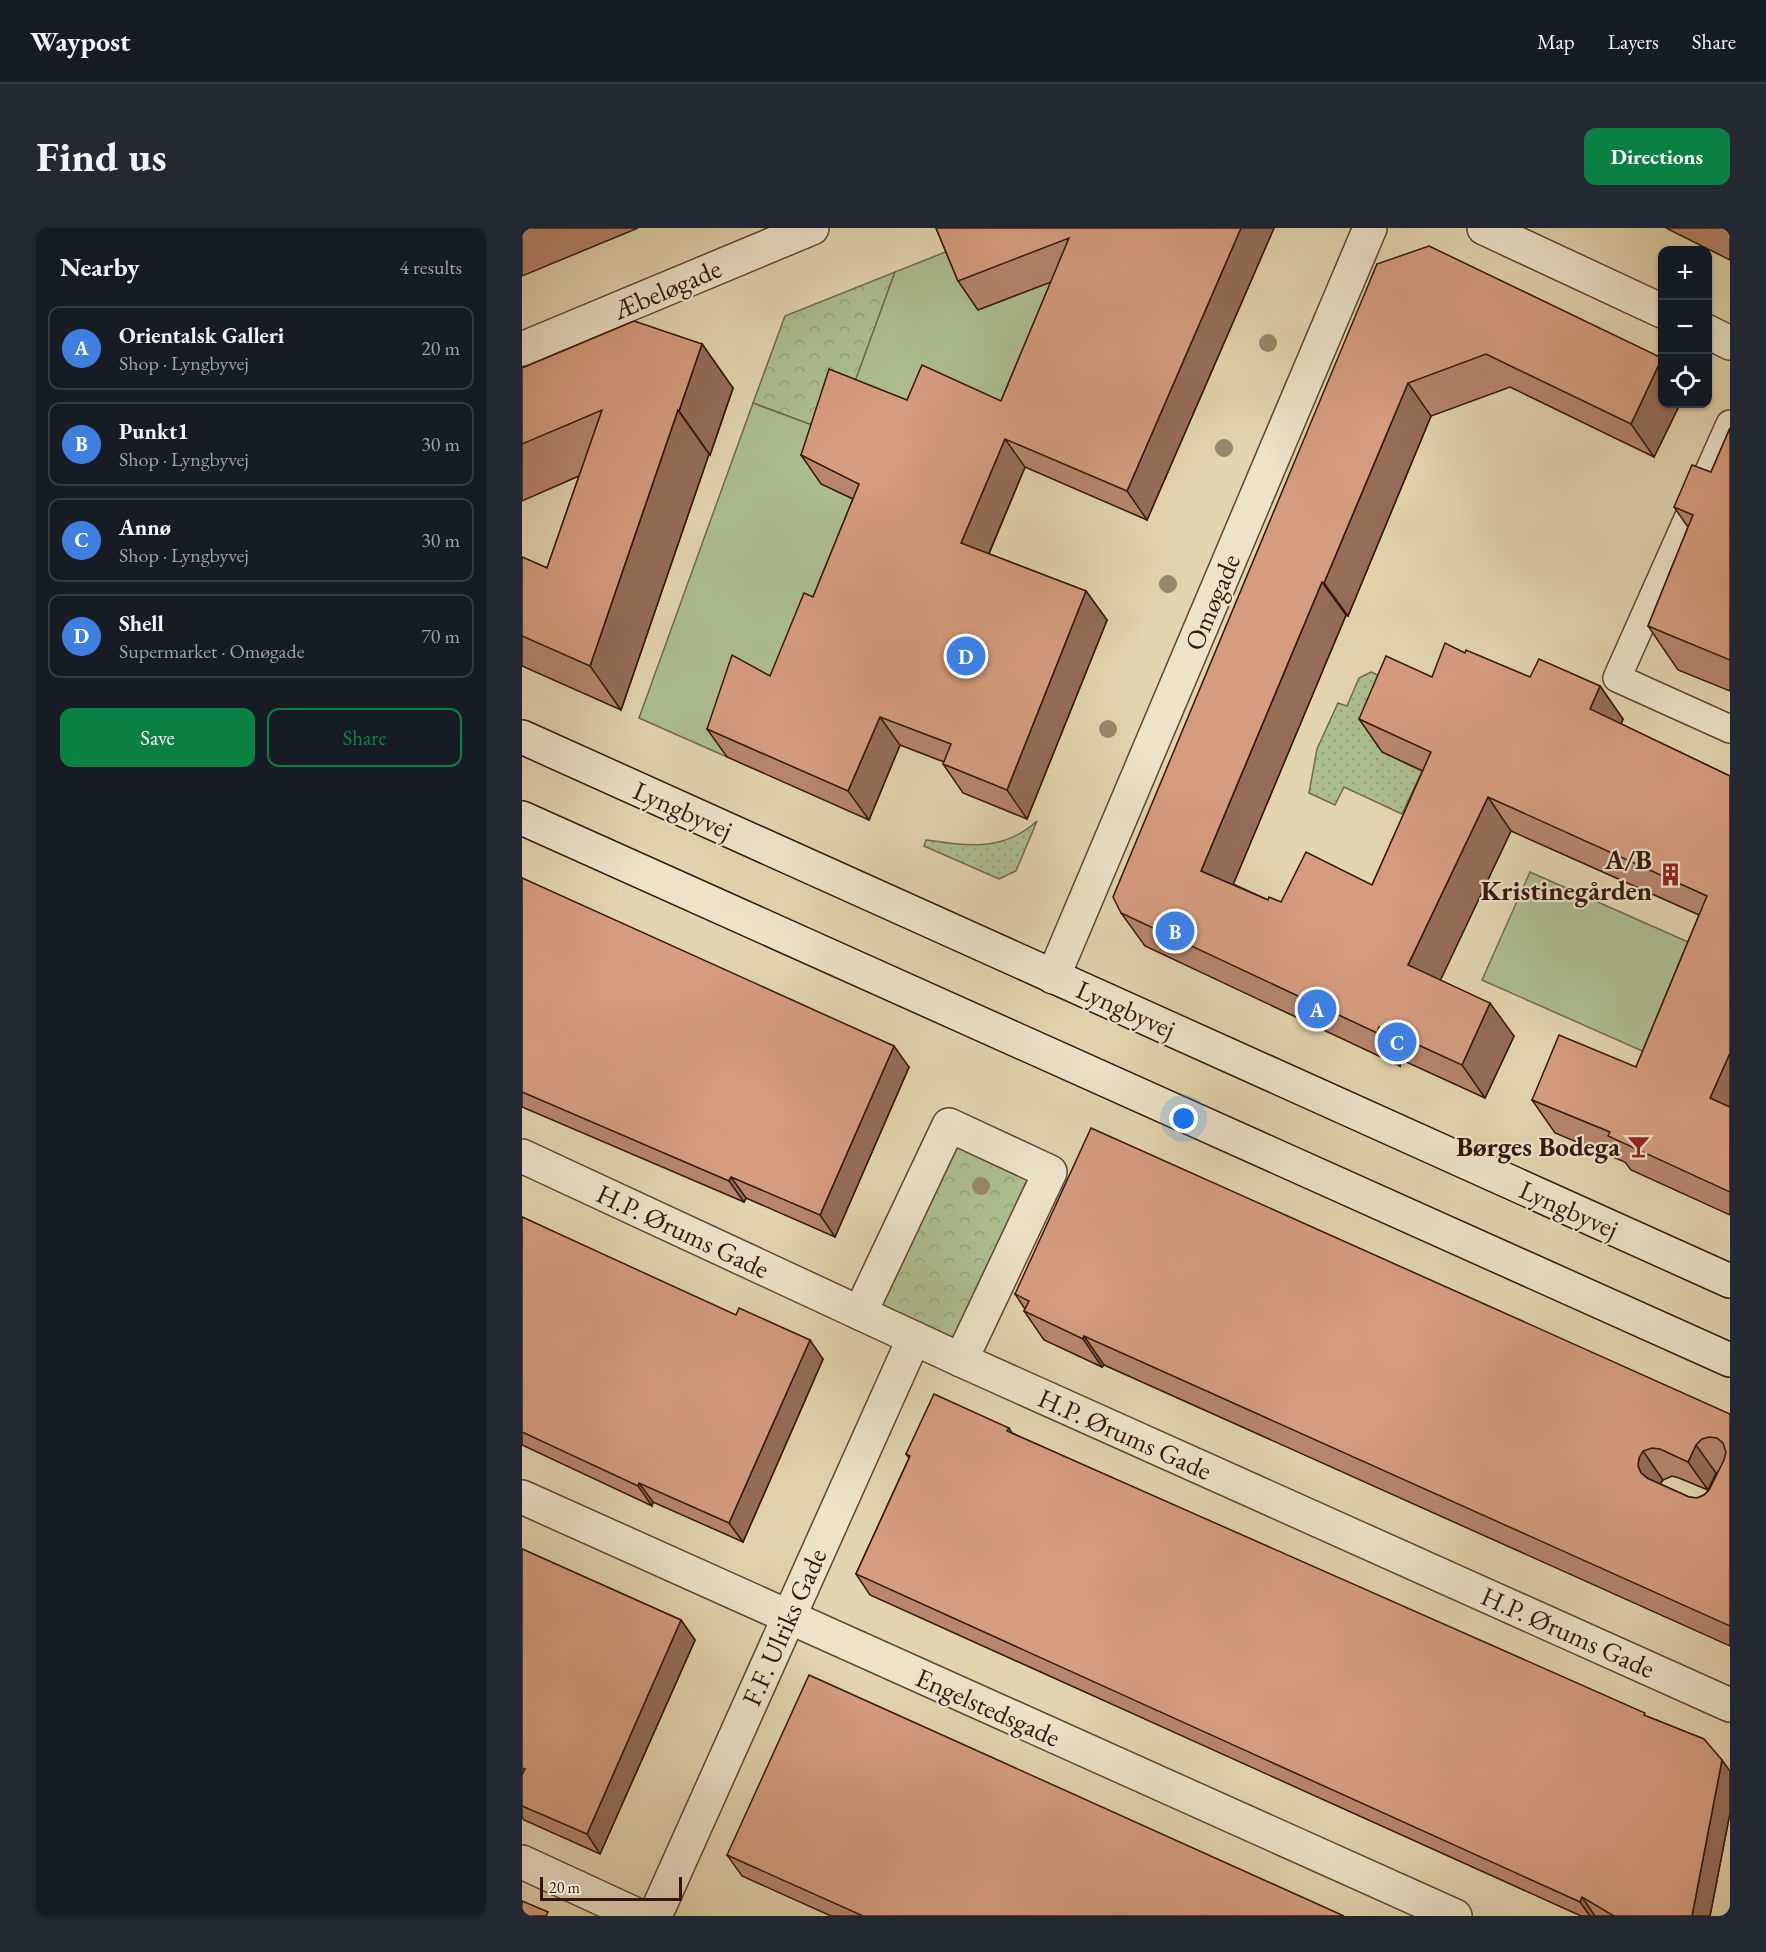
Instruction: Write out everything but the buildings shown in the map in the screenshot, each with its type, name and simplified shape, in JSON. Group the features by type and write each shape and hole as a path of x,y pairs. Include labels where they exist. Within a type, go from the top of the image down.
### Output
{"street":[{"name":"Æbeløgade","path":"522,349 812,228"},
{"name":"Omøgade","path":"1053,976 1370,228"},
{"path":"1484,228 1658,309"},
{"path":"1712,334 1730,343"},
{"name":"Lyngbyvej","path":"522,737 1730,1281"},
{"path":"522,818 1730,1360"},
{"path":"860,1313 949,1125 1050,1172 961,1360"},
{"name":"H.P. Ørums Gade","path":"522,1156 961,1360 1730,1705"},
{"name":"F.F. Ulriks Gade","path":"655,1916 914,1338"},
{"name":"Engelstedsgade","path":"522,1497 1455,1916"},
{"path":"522,1862 639,1916"}],"lane":[{"path":"1730,424 1617,678 1730,729"}],"green space":[{"path":"953,249 1067,275 1021,430 927,429 849,398 895,272"},
{"path":"895,272 836,434 753,403 785,316"},
{"path":"753,403 836,434 880,512 799,684 753,684 727,757 639,718"},
{"path":"1371,672 1410,690 1382,752 1422,771 1402,814 1344,787 1335,805 1309,793 1317,749 1338,703 1347,706 1359,678"},
{"path":"1037,821 1016,871 999,879 924,846 926,840 970,845 998,842 1024,831"},
{"path":"1530,872 1697,946 1649,1054 1482,980"},
{"path":"952,1140 1039,1180 962,1342 876,1302"}],"place":[{"name":"Shell","path":"966,656"},
{"name":"A/B Kristinegården","path":"1670,875"},
{"name":"Punkt1","path":"1175,931"},
{"name":"Orientalsk Galleri","path":"1317,1009"},
{"name":"Annø","path":"1397,1042"},
{"name":"Børges Bodega","path":"1638,1146"}]}
